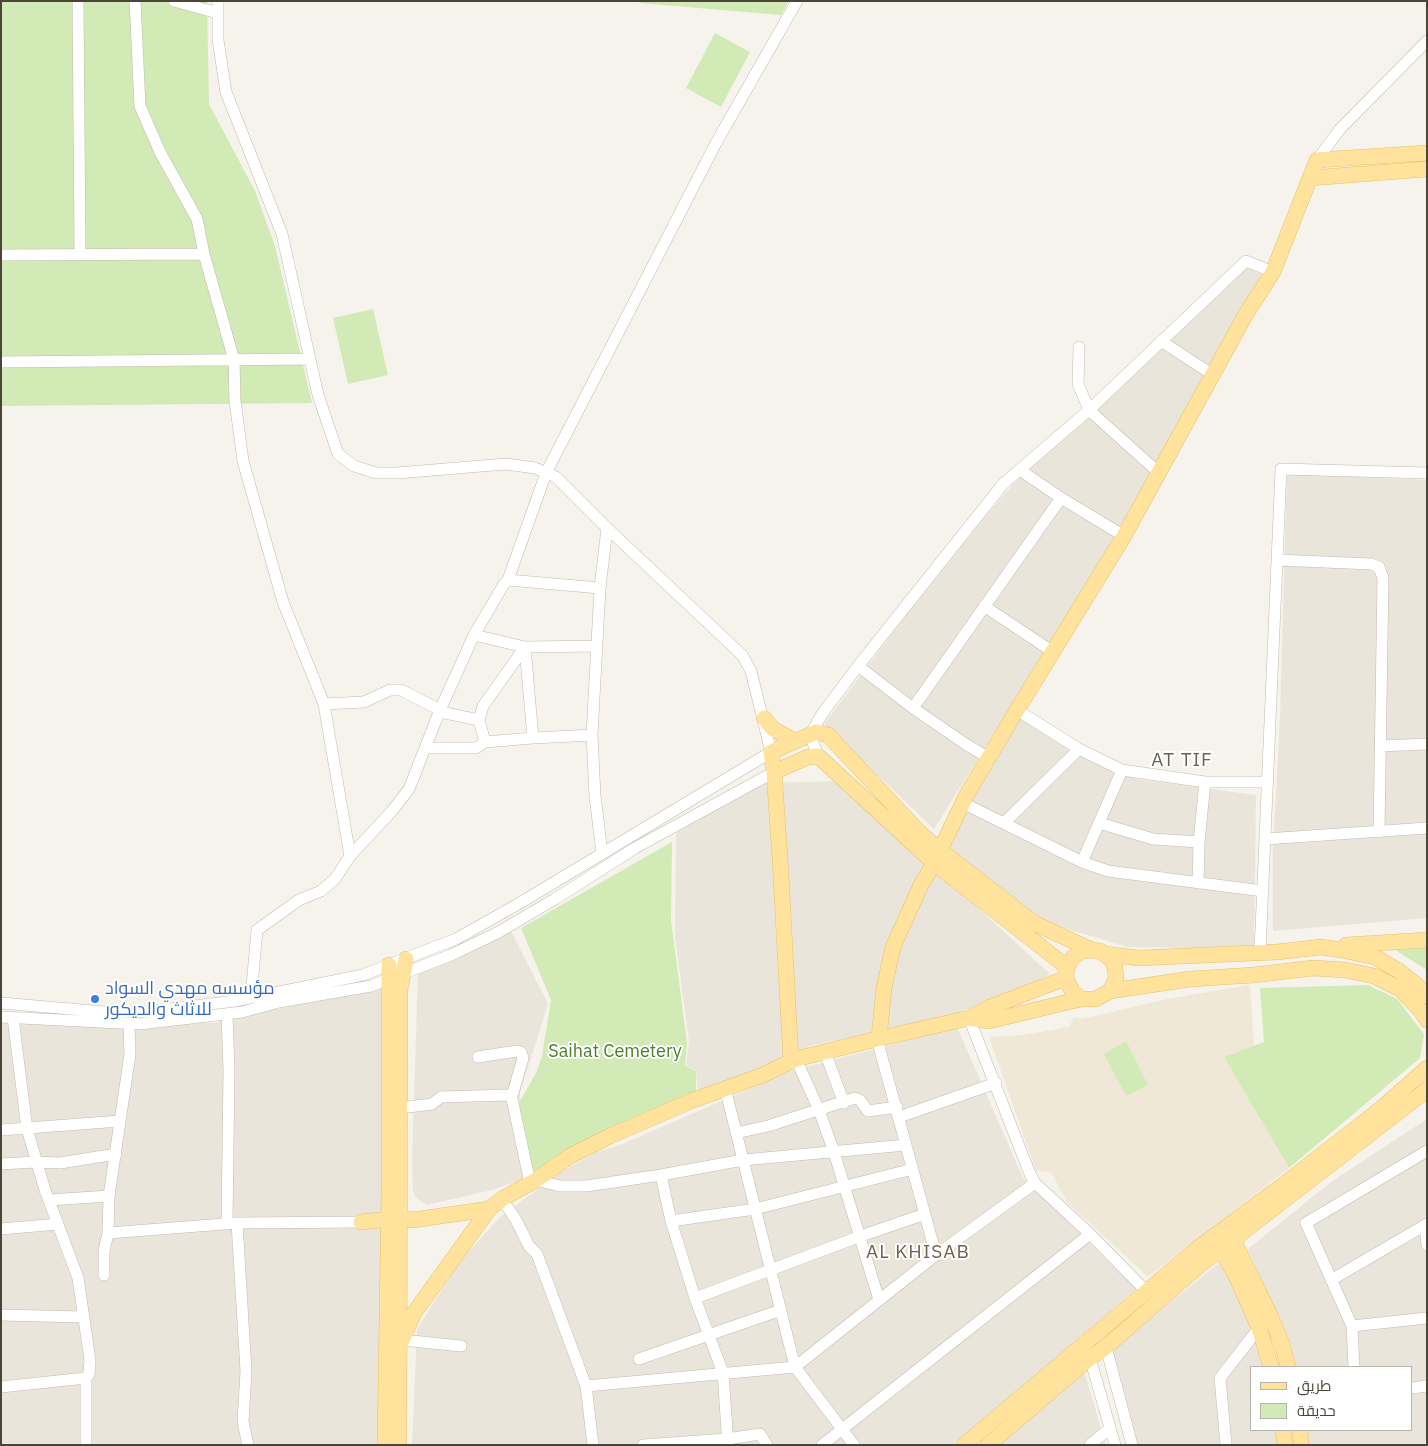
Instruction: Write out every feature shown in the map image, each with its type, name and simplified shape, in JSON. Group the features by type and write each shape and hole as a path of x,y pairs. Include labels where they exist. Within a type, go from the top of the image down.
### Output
{"main road":[{"path":"878,1038 884,988 893,947 921,885 963,803 1017,710 1124,536 1246,314 1273,272 1317,160 1427,153"},
{"path":"1310,178 1427,169"},
{"path":"764,718 773,729 795,741"},
{"path":"794,1060 774,772 771,752 816,732 828,735 922,835 937,856 1034,923 1111,959 1116,979 1110,991"},
{"path":"774,772 808,757 818,756 937,856 1066,972 1073,993 1083,999"},
{"path":"400,1344 414,1313 489,1209 502,1199 533,1182 570,1156 610,1136 691,1101 763,1075 794,1060 878,1038 969,1018 1066,972 1074,956 1083,951 1138,958 1260,952 1427,940"},
{"path":"1322,947 1375,957 1399,971 1427,996"},
{"path":"385,1445 400,1108 400,990 404,966"},
{"path":"969,1018 989,1021 1083,999 1096,1000 1110,991 1190,979 1254,975 1313,968 1345,970 1374,976 1400,989 1427,1020"},
{"path":"389,971 394,1218 400,1344 399,1445"},
{"path":"964,1445 1198,1248 1383,1107 1424,1071"},
{"path":"988,1445 1090,1358 1106,1347 1200,1265 1427,1090"},
{"path":"394,1218 413,1211 502,1199"},
{"path":"361,1222 394,1218 413,1220 489,1209"},
{"path":"1227,1244 1236,1276 1259,1328 1270,1366"},
{"path":"1227,1244 1269,1313 1282,1344 1288,1366"},
{"path":"1283,1431 1285,1445"},
{"path":"1300,1431 1301,1445"}],"street":[{"path":"78,1 80,255"},
{"path":"135,1 140,106 160,152 196,219 234,360 235,401 243,461 284,602 324,704 350,856"},
{"path":"174,1 218,7 218,40 226,92 282,234 318,395 338,454 354,466 376,473 506,464 535,468 556,477 607,528 742,655 751,671 764,718 771,752 520,903 404,966"},
{"path":"252,997 257,930 299,900 321,891 335,880 350,856 392,811 409,789 440,711 474,635 508,580 546,473 716,143 797,1"},
{"path":"1317,160 1340,129 1427,41"},
{"path":"1,255 204,254"},
{"path":"818,756 810,735 822,714 1003,484 1089,410 1246,261 1273,272"},
{"path":"1161,341 1213,375"},
{"path":"1079,347 1078,384 1089,410 1159,473"},
{"path":"1,362 310,359"},
{"path":"1260,952 1281,469 1427,473"},
{"path":"1020,470 1061,498 1124,536"},
{"path":"914,708 1061,498"},
{"path":"602,854 595,796 592,735 600,588 607,528"},
{"path":"1277,560 1371,564 1379,567 1383,578 1379,832"},
{"path":"508,580 600,588"},
{"path":"984,606 1053,652"},
{"path":"474,635 525,647 596,646"},
{"path":"485,742 479,720 483,706 525,647"},
{"path":"525,647 533,738"},
{"path":"858,666 914,708 989,758"},
{"path":"324,704 364,702 390,690 401,690 440,711 479,720"},
{"path":"1017,710 1080,748 1122,770 1205,782 1268,782"},
{"path":"426,748 476,748 485,742 592,735"},
{"path":"1380,746 1427,744"},
{"path":"1004,823 1080,748"},
{"path":"1082,862 1122,770"},
{"path":"1,1003 105,1012 146,1012 276,994 389,971 451,956 555,899 635,848 774,772"},
{"path":"1198,883 1199,842 1205,782"},
{"path":"963,803 1082,862 1108,871 1263,891"},
{"path":"1099,823 1153,838 1199,842"},
{"path":"1265,839 1427,828"},
{"path":"1,1017 129,1024 175,1021 242,1012 279,1002 371,986 389,971"},
{"path":"227,1014 232,1224 246,1371 243,1422 248,1445"},
{"path":"14,1018 27,1129 49,1200 78,1278 90,1360 89,1374 86,1378 86,1445"},
{"path":"969,1018 1035,1183 1090,1234 1146,1291"},
{"path":"104,1275 104,1251 108,1233 109,1196 130,1054 129,1024"},
{"path":"878,1038 936,1255"},
{"path":"400,1108 432,1104 441,1097 511,1094 515,1090 522,1054 517,1051 478,1057"},
{"path":"824,1052 844,1103"},
{"path":"794,1060 819,1110 834,1152 879,1300"},
{"path":"736,1133 858,1098 865,1109 870,1111 898,1112 996,1083"},
{"path":"725,1088 795,1367 854,1445"},
{"path":"511,1094 533,1182 560,1186 586,1186 743,1160 906,1145"},
{"path":"1,1130 120,1121"},
{"path":"1354,1366 1352,1326 1306,1223 1427,1151"},
{"path":"1,1164 60,1163 116,1154"},
{"path":"671,1220 755,1209 913,1169"},
{"path":"661,1175 671,1220 695,1298 723,1373 727,1442"},
{"path":"586,1386 795,1367 936,1255 1035,1183"},
{"path":"49,1200 109,1196"},
{"path":"502,1199 516,1220 529,1246 537,1254 586,1386 593,1445"},
{"path":"695,1298 925,1214"},
{"path":"108,1233 232,1224 361,1222"},
{"path":"1,1229 58,1224"},
{"path":"1331,1280 1426,1225 1427,1245"},
{"path":"822,1445 1090,1234"},
{"path":"638,1359 781,1310"},
{"path":"1,1315 84,1317"},
{"path":"1352,1326 1427,1318"},
{"path":"1226,1445 1220,1378 1259,1328"},
{"path":"400,1344 461,1346"},
{"path":"1106,1347 1132,1445"},
{"path":"1090,1358 1115,1445"},
{"path":"1,1387 86,1378"},
{"path":"1413,1388 1427,1386"},
{"path":"1090,1445 1110,1428"},
{"path":"643,1445 727,1442 760,1434 767,1445"}],"shaded area":[{"path":"1244,265 1265,277 1099,565 934,829 824,724 903,619 988,513 1024,472"},
{"path":"1287,474 1427,480 1427,918 1273,931 1273,851 1280,718"},
{"path":"1017,717 1136,779 1256,795 1254,949 1128,947 1037,920 944,849"},
{"path":"840,781 1050,974 1002,999 932,1020 810,1046 698,1095 696,1070 686,1066 689,1041 675,937 676,833 715,809 767,783"},
{"path":"511,931 548,1004 520,1093 526,1178 492,1190 427,1205 416,1198 413,1191 412,1162 418,973"},
{"path":"387,985 384,1445 1,1445 1,1015 214,1023"},
{"path":"1250,985 1254,1046 1224,1057 1289,1168 1148,1277 1067,1202 1051,1172 1036,1171 989,1037 1023,1035 1069,1027 1074,1017 1082,1019 1167,999"},
{"path":"957,1027 1023,1178 1136,1289 954,1445 412,1445 417,1329 460,1261 501,1216 562,1171 597,1152 620,1145 791,1071"},
{"path":"1427,1119 1427,1445 1303,1445 1301,1431 1413,1431 1413,1366 1294,1366 1291,1345 1248,1249 1331,1182"},
{"path":"1223,1260 1267,1366 1250,1366 1250,1431 1275,1431 1277,1445 1137,1445 1112,1349"},
{"path":"1083,1367 1106,1445 993,1445"}],"green space":[{"path":"1,1 207,1 209,104 255,191 275,246 312,403 1,406"},
{"path":"639,1 789,1 781,15 639,3"},
{"path":"715,33 750,52 721,107 686,88"},
{"path":"373,309 388,375 348,384 333,318"},
{"name":"Saihat Cemetery","path":"672,842 671,920 687,1043 685,1066 696,1071 696,1093 530,1173 517,1115 519,1103 536,1073 542,1056 551,1000 521,928"},
{"path":"1427,948 1427,970 1395,950"},
{"path":"1368,985 1397,999 1424,1034 1420,1058 1289,1168 1224,1057 1264,1042 1260,988"},
{"path":"1126,1041 1148,1085 1126,1096 1104,1054"}],"place":[{"name":"مؤسسه مهدي السواد للاثاث والديكور","path":"95,999"}],"district":[{"name":"AT TIF","path":"1182,761"},
{"name":"AL KHISAB","path":"918,1253"}]}
